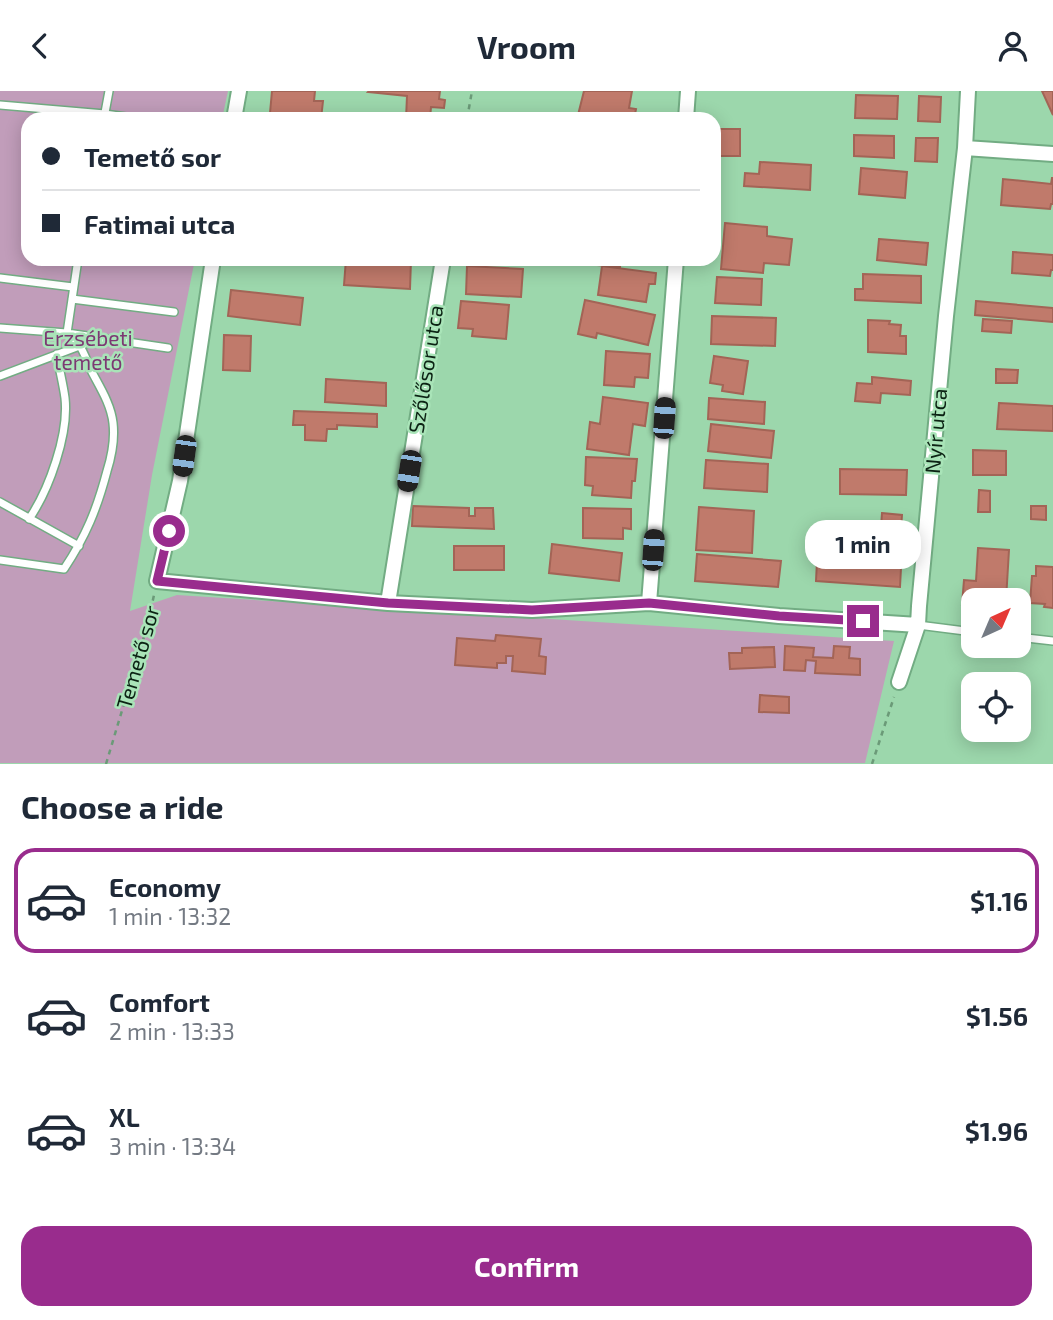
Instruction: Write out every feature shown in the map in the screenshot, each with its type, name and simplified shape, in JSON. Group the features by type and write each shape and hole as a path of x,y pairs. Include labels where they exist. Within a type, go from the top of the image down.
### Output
{"street":[{"path":"235,112 239,91"},
{"path":"686,112 688,91"},
{"name":"Nyír utca","path":"899,682 918,625 965,148 968,91"},
{"path":"965,148 1053,154"},
{"name":"Temető sor","path":"157,581 180,481 212,266"},
{"name":"Szőlősor utca","path":"388,603 442,266"},
{"path":"649,603 675,266"},
{"path":"157,581 388,603 532,610 649,603 779,616 918,625"}],"lane":[{"path":"105,112 109,91"},
{"path":"0,105 61,112"},
{"path":"67,334 77,266"},
{"path":"0,278 73,287"},
{"path":"72,299 174,312"},
{"path":"0,328 168,348"},
{"path":"0,560 64,569 89,527 100,498 114,444 113,422 106,397 80,345 67,334"},
{"path":"0,376 100,338"},
{"path":"29,519 50,481 62,436 65,401 57,354"},
{"path":"0,502 79,546"},
{"path":"918,625 961,630"},
{"path":"1031,638 1053,641"}],"path":[{"path":"468,112 472,91"},
{"name":"Temető sor","path":"106,764 147,627 157,581"},
{"path":"872,764 899,682"}],"green space":[{"name":"Erzsébeti temető","path":"0,91 228,91 224,112 21,112 21,266 194,266 152,475 130,611 177,595 894,641 865,763 0,763"}],"building":[{"path":"272,91 315,91 314,101 323,101 322,112 270,112"},
{"path":"440,91 439,99 445,100 444,108 431,107 431,112 406,112 407,96 368,92"},
{"path":"584,91 632,91 629,108 636,109 635,112 579,112"},
{"path":"1042,91 1053,91 1053,115"},
{"path":"856,95 898,96 897,119 855,118"},
{"path":"919,96 941,97 940,122 918,121"},
{"path":"721,129 740,129 740,156 721,156"},
{"path":"854,135 894,136 894,158 854,156"},
{"path":"916,138 938,138 937,162 915,161"},
{"path":"760,162 811,165 810,190 744,186 745,173 759,174"},
{"path":"861,168 907,172 905,198 859,194"},
{"path":"1052,178 1053,204 1050,209 1001,205 1003,179 1051,184"},
{"path":"725,223 767,227 767,236 792,239 789,265 764,263 763,273 721,269"},
{"path":"879,239 928,243 926,265 877,260"},
{"path":"1013,252 1053,255 1053,270 1050,276 1012,273"},
{"path":"345,266 411,266 410,289 344,285"},
{"path":"467,266 523,269 521,297 466,294"},
{"path":"602,266 656,273 655,284 649,284 646,302 598,295"},
{"path":"863,274 921,276 921,303 855,300 855,289 863,289"},
{"path":"717,277 762,279 761,305 715,303"},
{"path":"231,290 303,298 300,325 228,316"},
{"path":"585,300 655,315 648,345 597,333 596,338 578,334"},
{"path":"461,301 509,305 506,339 472,336 473,329 458,328"},
{"path":"976,301 1053,308 1053,322 975,315"},
{"path":"712,316 776,318 775,346 711,344"},
{"path":"983,319 1012,321 1011,333 982,331"},
{"path":"868,320 890,321 889,324 901,325 900,336 906,336 906,354 868,352"},
{"path":"224,335 251,336 250,371 223,370"},
{"path":"606,351 650,354 648,378 635,377 634,387 604,385"},
{"path":"714,356 748,361 743,394 722,391 723,385 710,383"},
{"path":"996,369 1018,370 1017,383 996,383"},
{"path":"872,377 911,381 910,395 881,393 880,403 855,401 857,383 872,384"},
{"path":"326,379 386,383 386,406 325,402"},
{"path":"603,397 648,403 645,426 633,424 629,455 587,449 590,422 600,424"},
{"path":"709,398 765,402 764,424 708,419"},
{"path":"999,403 1053,406 1053,431 997,429"},
{"path":"294,411 377,414 377,427 337,425 337,429 327,429 326,441 305,440 305,425 293,425"},
{"path":"711,424 774,431 771,458 708,451"},
{"path":"973,450 1006,451 1006,475 973,475"},
{"path":"586,457 637,459 631,498 592,495 593,486 585,485"},
{"path":"706,460 768,464 767,492 704,488"},
{"path":"840,469 907,470 906,495 840,494"},
{"path":"979,490 990,491 990,512 978,512"},
{"path":"413,506 469,508 469,516 475,516 475,508 493,508 494,529 412,526"},
{"path":"1031,506 1046,506 1046,520 1031,519"},
{"path":"699,507 754,511 752,553 696,550"},
{"path":"583,508 631,509 631,529 623,528 623,539 583,538"},
{"path":"882,513 902,515 899,557 879,556"},
{"path":"552,544 622,553 619,581 549,573"},
{"path":"454,546 504,546 504,570 454,570"},
{"path":"978,548 1009,550 1007,588 963,588 964,580 976,581"},
{"path":"697,554 781,561 778,587 695,581"},
{"path":"817,561 901,568 900,587 816,581"},
{"path":"1036,566 1053,567 1053,608 1044,607 1045,604 1031,603 1032,576 1036,576"},
{"path":"496,635 541,639 539,656 546,657 545,674 512,671 513,656 506,656 506,663 497,663 497,668 455,665 457,638 495,641"},
{"path":"785,646 814,648 813,657 833,658 834,646 850,647 849,658 860,659 860,675 815,673 816,661 806,660 805,671 784,670"},
{"path":"774,647 775,667 730,669 729,653 742,653 742,648"},
{"path":"760,695 789,697 789,713 759,712"}],"route":[{"path":"169,531 157,581 388,603 532,610 649,603 863,621"}]}
